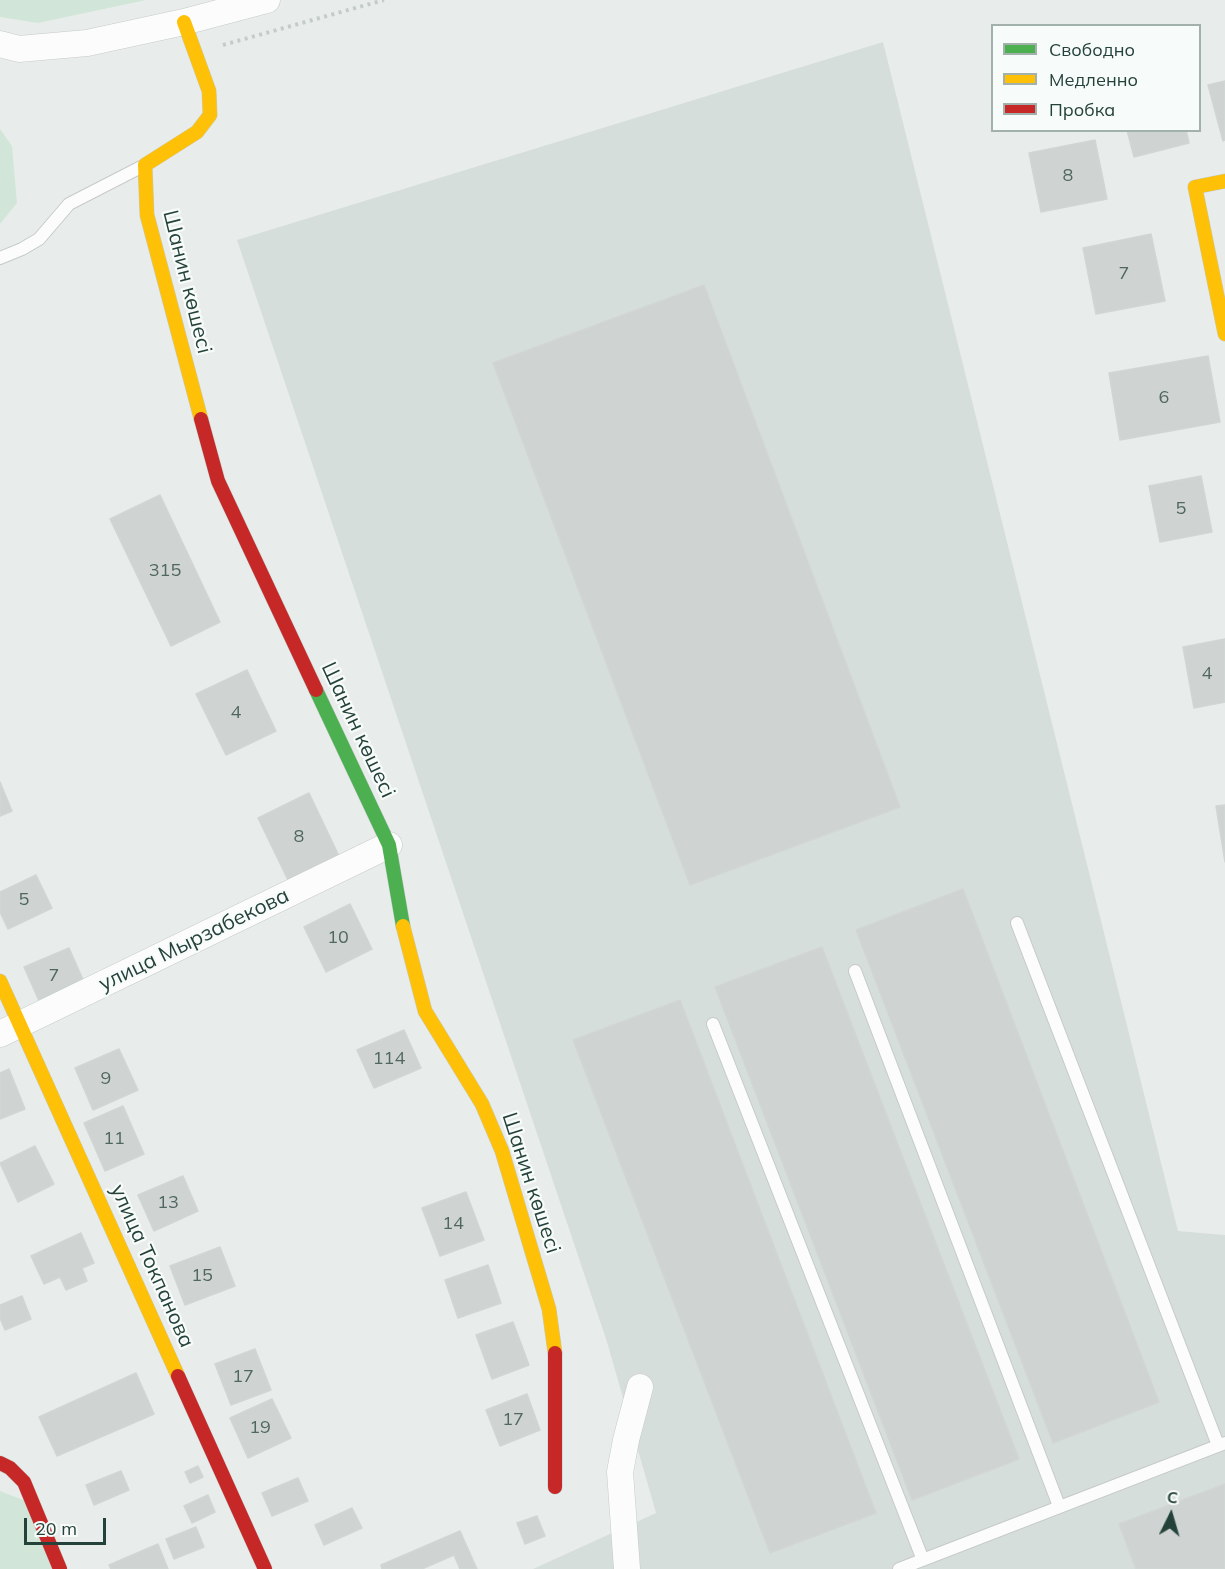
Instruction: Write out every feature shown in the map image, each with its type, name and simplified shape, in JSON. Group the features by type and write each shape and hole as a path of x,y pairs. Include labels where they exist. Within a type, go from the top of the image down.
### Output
{"street":[{"path":"0,44 19,49 87,44 267,0"},
{"path":"145,165 197,132 210,115 209,91 184,22"},
{"name":"Шанин көшесі","path":"145,165 147,215 218,481 388,845 404,931 425,1011 482,1104 502,1151 549,1309 556,1364 555,1487"},
{"path":"1225,181 1195,187 1225,334"},
{"name":"улица Мырзабекова","path":"10,1030 388,845"},
{"name":"улица Токпанова","path":"0,981 10,1030 265,1569"},
{"path":"627,1569 620,1472 640,1387"},
{"path":"0,1463 10,1468 24,1482 60,1569"}],"lane":[{"path":"0,258 39,239 69,204 145,165"},
{"path":"899,1569 1221,1444 1017,923"},
{"path":"855,971 1059,1506"},
{"path":"713,1024 923,1560"}],"path":[{"path":"196,52 384,0"}],"shaded area":[{"path":"883,42 1178,1231 1225,1235 1225,1569 533,1569 656,1513 607,1342 237,240"}],"green space":[{"path":"0,0 146,0 38,23 0,17"},
{"path":"0,129 12,146 17,203 0,224"},
{"path":"0,1491 31,1503 57,1569 0,1569"}],"building":[{"path":"1225,81 1225,140 1223,141 1208,85"},
{"path":"1128,132 1186,132 1189,143 1134,157"},
{"path":"1095,140 1107,199 1041,212 1029,153"},
{"path":"1151,234 1165,301 1096,314 1083,248"},
{"path":"704,285 900,807 690,885 493,363"},
{"path":"1208,356 1220,422 1120,440 1109,373"},
{"path":"1201,476 1212,532 1160,542 1149,486"},
{"path":"160,495 220,622 171,646 110,519"},
{"path":"1225,639 1225,702 1194,708 1183,647"},
{"path":"247,670 276,731 226,755 196,694"},
{"path":"0,782 12,811 0,816"},
{"path":"309,793 339,856 288,880 258,818"},
{"path":"1225,805 1225,862 1216,806"},
{"path":"36,875 52,908 8,929 0,912 0,892"},
{"path":"963,889 1159,1402 1053,1443 856,930"},
{"path":"350,904 372,949 326,972 304,927"},
{"path":"822,947 1019,1459 912,1500 715,987"},
{"path":"69,948 85,984 40,1003 24,967"},
{"path":"680,1000 876,1513 770,1553 573,1040"},
{"path":"404,1030 421,1068 374,1088 357,1050"},
{"path":"119,1049 138,1090 93,1110 75,1068"},
{"path":"9,1069 25,1109 0,1119 0,1073"},
{"path":"123,1106 144,1154 105,1171 84,1123"},
{"path":"35,1146 54,1184 18,1202 0,1163"},
{"path":"183,1176 198,1211 154,1231 138,1195"},
{"path":"466,1192 484,1240 440,1256 422,1208"},
{"path":"81,1233 94,1263 82,1268 87,1281 66,1290 60,1277 44,1284 31,1256"},
{"path":"220,1247 235,1286 185,1305 170,1266"},
{"path":"488,1265 501,1303 458,1318 445,1280"},
{"path":"22,1296 31,1319 5,1330 0,1318 0,1305"},
{"path":"513,1322 529,1365 492,1379 476,1335"},
{"path":"255,1349 271,1390 231,1405 215,1364"},
{"path":"136,1373 154,1414 57,1456 39,1417"},
{"path":"527,1394 540,1430 500,1446 486,1410"},
{"path":"272,1399 291,1438 248,1458 230,1418"},
{"path":"198,1466 203,1477 190,1483 185,1472"},
{"path":"121,1471 129,1490 94,1505 86,1485"},
{"path":"298,1478 308,1501 272,1516 262,1493"},
{"path":"1225,1484 1225,1569 1136,1569 1119,1524"},
{"path":"208,1495 215,1512 192,1523 184,1506"},
{"path":"352,1508 362,1528 324,1545 315,1525"},
{"path":"537,1516 545,1536 525,1544 517,1523"},
{"path":"196,1527 204,1547 174,1559 166,1539"},
{"path":"460,1531 477,1569 460,1569 454,1555 422,1569 382,1569 381,1565"},
{"path":"158,1544 168,1569 111,1569 109,1565"}],"traffic: fast":[{"path":"316,690 389,845 403,926"}],"traffic: slow":[{"path":"184,22 209,91 210,115 197,132 145,165 147,215 201,419"},
{"path":"1225,181 1195,187 1225,334"},
{"path":"403,926 425,1011 482,1104 502,1151 549,1309 555,1353"},
{"path":"0,981 178,1376"}],"traffic: jam":[{"path":"201,419 218,481 316,690"},
{"path":"555,1353 555,1487"},
{"path":"178,1376 265,1569"},
{"path":"0,1463 10,1468 24,1482 60,1569"}]}
